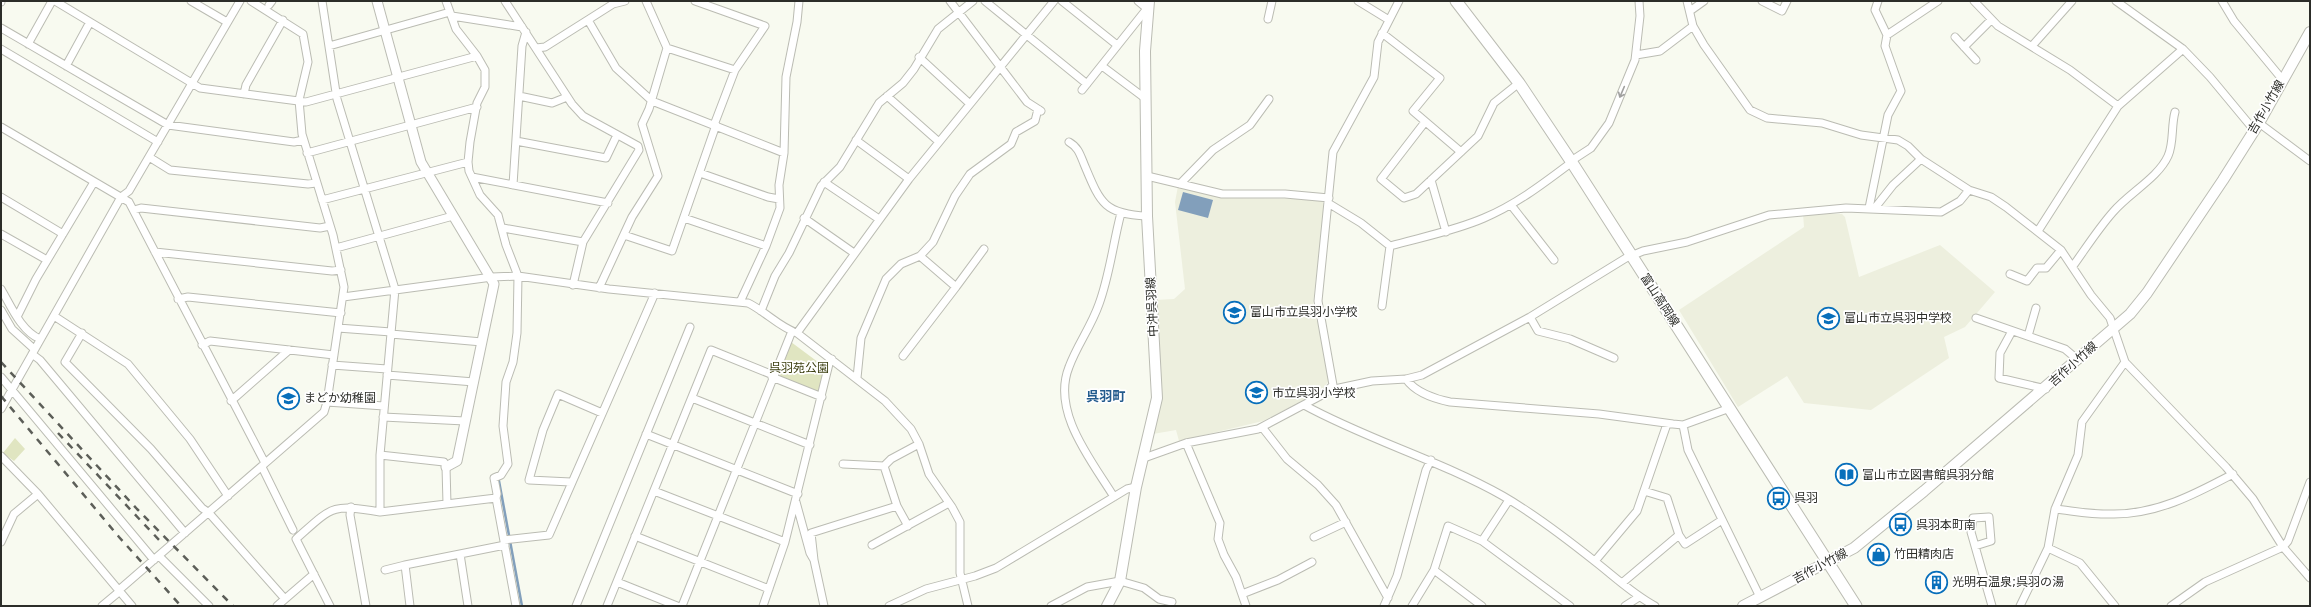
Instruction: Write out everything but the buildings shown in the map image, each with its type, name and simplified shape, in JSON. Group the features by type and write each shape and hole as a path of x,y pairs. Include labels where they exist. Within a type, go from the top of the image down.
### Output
{"main road":[{"name":"富山高岡線","path":"1456,1 1519,83 1572,162 1856,606"},
{"name":"中沖呉羽線","path":"1107,606 1120,580 1136,487 1157,398 1147,216 1145,50 1149,4"},
{"name":"吉作小竹線","path":"1743,606 1829,563 1854,548 1903,509 2046,389 2130,314 2147,293 2256,126 2310,32"}],"street":[{"path":"28,44 52,1"},
{"path":"55,1 200,88 244,94 300,100 306,102 477,56"},
{"path":"191,1 228,22"},
{"path":"1,409 121,197 129,191 240,1"},
{"path":"102,606 324,412 327,402 344,287 330,226 303,140 300,100 308,62 308,55 303,34 251,1"},
{"path":"322,1 336,94 395,289 380,455 380,512"},
{"path":"377,1 410,124 426,173 492,277 494,284 457,461 446,467"},
{"path":"446,1 456,29 483,65 486,79 485,87 477,107 468,162 472,177 480,195 495,210 503,228 506,246 518,276 517,333 513,362 506,382 503,426 508,464 501,475 494,478 497,494 496,498 507,541 516,606"},
{"path":"505,1 567,97 583,116 638,146 638,150 608,203 583,242 572,285"},
{"path":"536,48 545,46 613,4 625,1"},
{"path":"599,288 632,218 658,176 642,124 652,101 667,48 646,1"},
{"path":"624,235 672,252 735,70 765,26 716,4 695,1"},
{"path":"740,302 766,246 780,208 779,180 784,153 786,78 797,22 799,1"},
{"path":"857,378 861,338 886,279 901,264 920,256 939,233 952,201 965,179 1010,144 1016,132 1035,121 1040,110 1027,102 950,1"},
{"path":"761,311 771,285 789,253 804,218 824,182 840,167 879,103 903,84 914,69 919,58 932,41 938,29 974,1"},
{"path":"985,1 1087,84"},
{"path":"682,606 773,376 794,332 909,179 1054,1"},
{"path":"1062,1 1117,46"},
{"path":"1138,1 1144,6 1149,4"},
{"path":"1268,19 1272,1"},
{"path":"1358,1 1389,20"},
{"path":"1330,390 1333,385 1333,378 1318,301 1333,152 1374,77 1376,50 1382,33 1399,1"},
{"path":"1390,246 1446,232 1484,218 1511,205 1535,191 1591,148 1609,123 1636,56 1640,16 1639,1"},
{"path":"1687,1 1693,26 1704,45 1750,110 1767,118 1822,123 1861,135 1898,140 1908,146 1921,159 1969,190 1991,197 2038,231 2061,250 2091,295 2110,318 2125,362 2232,474 2253,499 2283,547 2310,578"},
{"path":"1690,11 1704,1"},
{"path":"1762,1 1782,11 1787,1"},
{"path":"1872,208 1882,137 1888,115 1901,91 1885,46 1887,35 1875,10 1878,1"},
{"path":"1887,35 1938,1"},
{"path":"1974,1 1991,20 2070,70 2118,106"},
{"path":"2032,46 2072,1"},
{"path":"2116,1 2183,49 2256,126 2310,161"},
{"path":"2222,1 2234,21 2282,79"},
{"path":"1082,90 1149,4"},
{"path":"329,46 451,14 524,30"},
{"path":"244,94 246,85 283,20"},
{"path":"588,20 616,68 652,101 784,153"},
{"path":"1964,47 1991,20"},
{"path":"66,66 90,22"},
{"path":"1636,56 1660,51 1693,26"},
{"path":"1,28 168,125 294,142 303,140"},
{"path":"513,185 524,30"},
{"path":"1382,33 1440,78 1413,111 1461,152"},
{"path":"1954,37 1976,60"},
{"path":"667,48 735,70"},
{"path":"1,49 158,142"},
{"path":"2038,231 2118,106 2183,49"},
{"path":"919,58 970,104"},
{"path":"1102,66 1146,99"},
{"path":"1425,122 1381,180 1404,198 1416,194 1478,136 1494,102 1519,83"},
{"path":"519,96 552,103 567,97"},
{"path":"887,96 939,142"},
{"path":"1180,184 1213,150 1250,125 1269,99"},
{"path":"307,153 477,107"},
{"path":"2073,266 2112,212 2133,191 2162,168 2169,155 2172,124 2175,112"},
{"path":"1,127 129,202 231,401 293,530"},
{"path":"516,141 606,158 618,135"},
{"path":"856,140 909,179"},
{"path":"1069,142 1078,149 1092,184 1108,208 1121,213 1147,216"},
{"path":"149,157 170,170 308,184 316,183"},
{"path":"1872,208 1893,185 1921,159"},
{"path":"322,200 468,162"},
{"path":"700,173 768,197 779,199"},
{"path":"1147,176 1222,194 1285,194 1328,201 1390,246"},
{"path":"472,177 608,203"},
{"path":"1431,180 1446,232"},
{"path":"17,317 48,260 94,182"},
{"path":"824,182 879,219"},
{"path":"1144,458 1186,443 1262,427 1330,390 1372,381 1406,379 1422,375 1530,317 1632,256 1643,251 1686,242 1768,214 1846,208 1941,212 1960,200 1969,190"},
{"path":"1,197 63,234"},
{"path":"1511,205 1554,260"},
{"path":"134,210 141,208 320,228 330,226"},
{"path":"1114,497 1082,445 1065,402 1064,385 1069,367 1091,326 1100,303 1108,274 1121,213"},
{"path":"336,248 454,216"},
{"path":"684,218 766,246"},
{"path":"804,218 854,253"},
{"path":"503,228 583,242"},
{"path":"1,234 48,260"},
{"path":"1382,306 1390,246"},
{"path":"903,356 984,248"},
{"path":"2010,274 2027,281 2036,268 2046,268 2061,250"},
{"path":"155,252 332,271 341,270"},
{"path":"920,256 956,287"},
{"path":"343,297 492,277 518,276 572,285 748,303 794,332 857,378 885,401 911,429 919,444 929,474 960,522 962,579 968,606"},
{"path":"1,288 17,317 31,335 40,339"},
{"path":"384,570 460,554 507,541 549,535 654,293"},
{"path":"178,299 188,297 341,313"},
{"path":"2028,336 2036,308"},
{"path":"1,310 12,329 40,360 185,533"},
{"path":"54,316 128,364 190,439 228,496"},
{"path":"1530,317 1538,331 1570,339 1614,358"},
{"path":"1976,318 2065,349 2078,360"},
{"path":"576,606 690,327"},
{"path":"338,328 482,342"},
{"path":"2012,331 2000,353 1999,378 2046,389"},
{"path":"82,333 65,362 151,449 202,508 209,513 285,599"},
{"path":"202,344 210,341 334,355"},
{"path":"231,401 289,350"},
{"path":"607,606 711,350 822,396"},
{"path":"763,606 785,542 829,364 832,359"},
{"path":"2020,606 2048,548 2055,509 2078,455 2082,422 2104,394 2125,362"},
{"path":"332,365 474,382"},
{"path":"1,377 156,558 209,606"},
{"path":"1406,379 1410,384 1428,395 1450,402 1599,414 1667,424 1683,425 1730,408"},
{"path":"571,482 529,480 542,430 558,394 602,412"},
{"path":"692,398 810,445"},
{"path":"327,402 384,406"},
{"path":"1304,405 1431,460 1509,500 1595,561 1639,597 1655,606"},
{"path":"383,417 465,421"},
{"path":"1595,561 1637,511 1667,424"},
{"path":"1683,425 1688,450 1760,597"},
{"path":"1262,427 1287,459 1328,496 1346,522 1388,598"},
{"path":"646,434 798,494"},
{"path":"1186,443 1220,523 1218,539 1224,555 1236,577 1246,606"},
{"path":"843,464 884,466 891,459 919,444"},
{"path":"380,455 444,462 446,467 447,504"},
{"path":"1,456 38,494 132,606"},
{"path":"1384,606 1397,576 1426,470 1431,460"},
{"path":"884,466 897,506 908,526"},
{"path":"2055,509 2114,515 2161,508 2189,498 2232,474"},
{"path":"2171,606 2205,582 2283,547 2288,541 2310,482"},
{"path":"889,606 900,603 926,589 996,568 1114,497 1136,487"},
{"path":"654,491 785,542"},
{"path":"1644,491 1666,498 1679,535 1685,544 1722,520"},
{"path":"1,542 14,514 38,494"},
{"path":"330,606 296,539 331,510 339,507 351,507 380,512 496,498"},
{"path":"1482,541 1509,500"},
{"path":"796,502 810,553 814,560"},
{"path":"872,545 949,503"},
{"path":"824,606 814,560 811,534 897,506"},
{"path":"351,507 350,515 366,606"},
{"path":"1314,537 1346,522"},
{"path":"1412,606 1434,570 1448,526 1482,541 1570,606"},
{"path":"1622,583 1679,535"},
{"path":"635,536 769,589"},
{"path":"1975,546 1992,606"},
{"path":"2048,548 2080,563 2115,606"},
{"path":"460,554 468,606"},
{"path":"1242,594 1278,580 1312,562"},
{"path":"405,566 410,606"},
{"path":"1434,570 1482,606"},
{"path":"277,606 314,574"},
{"path":"1051,606 1087,587 1120,580 1144,588 1159,599 1172,602"},
{"path":"617,582 676,606"},
{"path":"1625,606 1639,597"}],"shaded area":[{"name":"富山市立呉羽小学校","path":"1178,186 1222,198 1321,199 1323,201 1323,218 1313,304 1316,320 1319,322 1328,377 1328,382 1320,392 1263,421 1179,441 1176,430 1153,434 1155,300 1174,299 1185,289 1175,202"},
{"name":"富山市立呉羽中学校","path":"1803,214 1842,214 1845,217 1859,277 1940,245 1995,292 1965,327 1944,337 1949,358 1871,410 1804,403 1787,376 1738,407 1679,310 1804,227"}],"green space":[{"name":"呉羽苑公園","path":"791,342 826,368 819,392 780,377 778,373"},
{"path":"15,438 25,449 14,461 3,453"}],"water":[{"path":"1183,192 1213,200 1208,218 1178,210"}],"waterway":[{"path":"499,481 522,606"}],"railway":[{"path":"1,362 137,509 233,606"},
{"path":"1,396 119,537 181,606"},
{"path":"58,433 161,542"}],"place":[{"name":"富山市立呉羽小学校","path":"1235,312"},
{"name":"富山市立呉羽中学校","path":"1828,318"},
{"name":"市立呉羽小学校","path":"1257,393"},
{"name":"まどか幼稚園","path":"289,398"},
{"name":"富山市立図書館呉羽分館","path":"1847,475"},
{"name":"呉羽","path":"1779,498"},
{"name":"呉羽本町南","path":"1900,525"},
{"name":"竹田精肉店","path":"1878,554"},
{"name":"光明石温泉;呉羽の湯","path":"1937,582"}],"district":[{"name":"呉羽町","path":"1106,396"}]}
